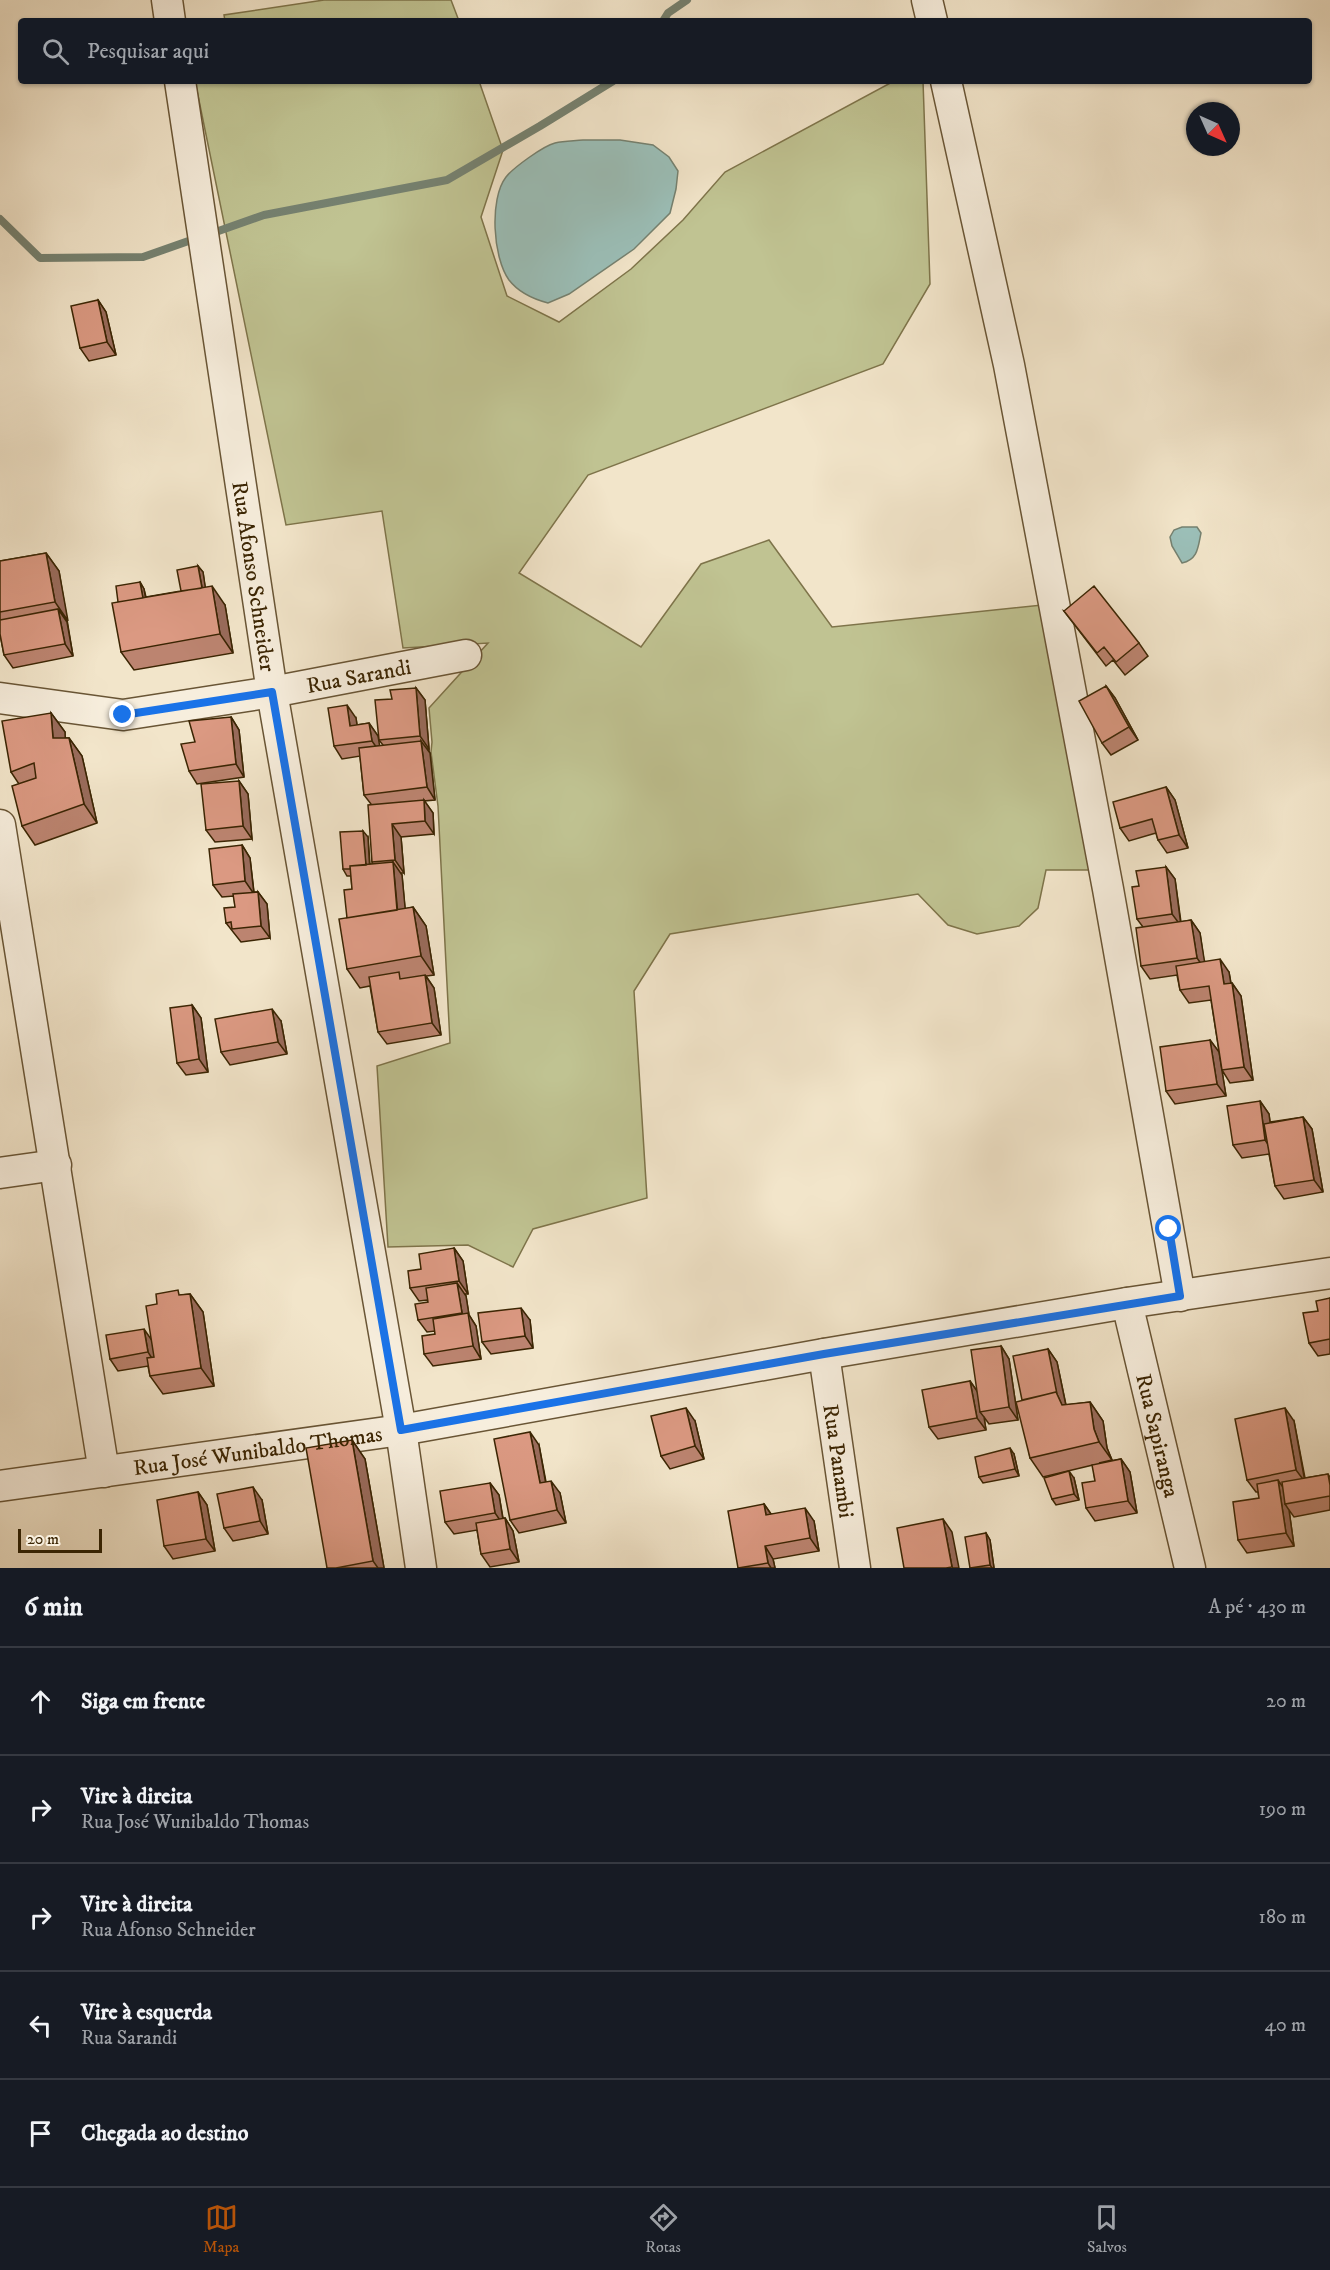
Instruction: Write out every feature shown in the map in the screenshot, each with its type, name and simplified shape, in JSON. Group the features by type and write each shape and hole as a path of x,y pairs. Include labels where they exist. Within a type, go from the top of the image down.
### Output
{"street":[{"path":"167,0 170,18"},
{"path":"927,0 931,18"},
{"name":"Rua Afonso Schneider","path":"180,84 272,692 401,1430 421,1568"},
{"path":"947,84 1009,365 1106,877 1180,1296"},
{"name":"Rua Sarandi","path":"0,698 123,715 272,692 466,655"},
{"path":"0,825 3,864 56,1166 104,1472"},
{"path":"0,1173 56,1166"},
{"name":"Rua José Wunibaldo Thomas","path":"0,1486 401,1430 824,1354 1127,1303 1330,1272"},
{"name":"Rua Sapiranga","path":"1127,1303 1190,1568"},
{"name":"Rua Panambi","path":"824,1354 855,1568"}],"green space":[{"path":"324,0 451,0 458,18 224,18 224,15"},
{"path":"196,84 480,84 503,150 481,217 507,296 559,322 631,269 683,220 725,172 888,84 923,84 930,284 883,364 588,475 519,573 641,647 701,564 769,540 832,627 1042,605 1092,870 1046,870 1038,908 1019,926 977,934 948,925 918,894 670,934 634,991 647,1198 533,1229 513,1267 468,1245 388,1247 377,1066 450,1043 438,806 431,752 429,708 488,643 403,648 382,511 286,525"}],"water":[{"path":"620,140 653,145 669,157 678,171 676,189 670,213 634,249 569,294 548,303 522,292 513,285 504,270 499,258 495,228 497,199 506,177 543,148 555,143"},
{"path":"1182,527 1197,527 1201,533 1194,556 1182,563 1172,546 1170,537 1174,530"}],"building":[{"path":"98,300 107,342 80,348 71,306"},
{"path":"46,553 55,602 0,612 0,561"},
{"path":"198,566 202,588 181,591 177,570"},
{"path":"140,582 143,598 118,602 116,586"},
{"path":"212,586 220,634 121,652 112,603"},
{"path":"1094,586 1139,643 1116,662 1104,647 1097,653 1064,611"},
{"path":"58,609 65,644 4,655 0,620"},
{"path":"1106,686 1129,727 1102,743 1079,701"},
{"path":"416,688 420,736 379,740 375,700 392,699 390,690"},
{"path":"347,705 350,726 369,723 372,741 334,746 328,708"},
{"path":"51,713 53,738 69,738 84,804 22,826 12,786 36,778 34,763 11,772 2,721"},
{"path":"231,717 236,764 189,771 181,744 195,742 189,721"},
{"path":"421,741 427,787 364,795 359,748"},
{"path":"239,781 243,826 206,830 201,784"},
{"path":"1166,787 1179,835 1158,840 1152,819 1120,828 1113,802"},
{"path":"424,800 425,821 392,824 395,860 372,862 368,805"},
{"path":"363,831 366,865 343,869 340,832"},
{"path":"242,845 245,881 213,885 209,849"},
{"path":"393,862 397,910 347,918 344,890 352,889 350,866"},
{"path":"1166,867 1172,914 1137,919 1132,887 1139,886 1136,871"},
{"path":"258,892 261,926 232,929 231,922 226,923 224,908 235,907 233,894"},
{"path":"413,907 421,956 347,969 339,919"},
{"path":"1191,920 1197,958 1141,966 1136,928"},
{"path":"1220,959 1224,984 1232,983 1244,1067 1222,1070 1209,986 1180,990 1176,966"},
{"path":"399,972 400,979 425,975 432,1023 378,1032 369,977"},
{"path":"192,1005 199,1059 177,1063 170,1008"},
{"path":"272,1009 278,1042 221,1052 215,1019"},
{"path":"1210,1040 1217,1084 1166,1091 1160,1047"},
{"path":"1260,1101 1265,1140 1233,1145 1227,1106"},
{"path":"1303,1117 1314,1180 1275,1186 1264,1124"},
{"path":"454,1248 459,1281 410,1288 408,1271 421,1269 419,1254"},
{"path":"457,1283 462,1313 418,1320 415,1304 428,1302 426,1288"},
{"path":"178,1290 179,1295 190,1294 201,1368 150,1376 147,1358 154,1357 146,1306 157,1304 156,1294"},
{"path":"1330,1298 1330,1339 1309,1343 1303,1313 1318,1311 1316,1301"},
{"path":"521,1308 525,1336 482,1342 478,1313"},
{"path":"468,1313 473,1346 424,1354 422,1336 435,1334 433,1319"},
{"path":"144,1329 148,1352 110,1359 106,1335"},
{"path":"1001,1346 1009,1407 980,1412 971,1350"},
{"path":"1048,1349 1057,1394 1056,1392 1022,1400 1013,1356"},
{"path":"970,1381 977,1418 929,1427 922,1390"},
{"path":"1056,1392 1062,1405 1090,1402 1094,1429 1099,1442 1030,1458 1016,1402"},
{"path":"686,1408 695,1446 661,1456 651,1416"},
{"path":"1285,1408 1296,1470 1247,1480 1235,1419"},
{"path":"530,1432 540,1483 551,1481 557,1510 510,1520 494,1439"},
{"path":"352,1440 373,1561 327,1568 306,1448"},
{"path":"1010,1448 1015,1469 979,1477 975,1457"},
{"path":"1121,1459 1128,1501 1086,1508 1082,1483 1095,1481 1092,1465"},
{"path":"1069,1471 1074,1494 1052,1499 1044,1478"},
{"path":"1328,1474 1330,1496 1285,1504 1282,1482"},
{"path":"1278,1480 1286,1533 1238,1540 1233,1502 1259,1498 1257,1484"},
{"path":"490,1483 495,1513 445,1522 440,1491"},
{"path":"253,1487 260,1521 224,1528 217,1494"},
{"path":"198,1492 206,1539 164,1546 157,1500"},
{"path":"764,1504 766,1515 805,1508 810,1538 765,1546 768,1563 738,1568 728,1511"},
{"path":"505,1518 510,1549 481,1554 476,1523"},
{"path":"943,1519 952,1567 904,1568 897,1528"},
{"path":"986,1533 990,1565 970,1568 965,1537"}],"waterway":[{"path":"665,18 668,13 687,0"},
{"path":"210,234 264,215 447,180 608,84"},
{"path":"0,219 40,258 143,257 197,238"}],"route":[{"path":"123,715 272,692 401,1430 824,1354 1180,1296 1169,1229"}]}
